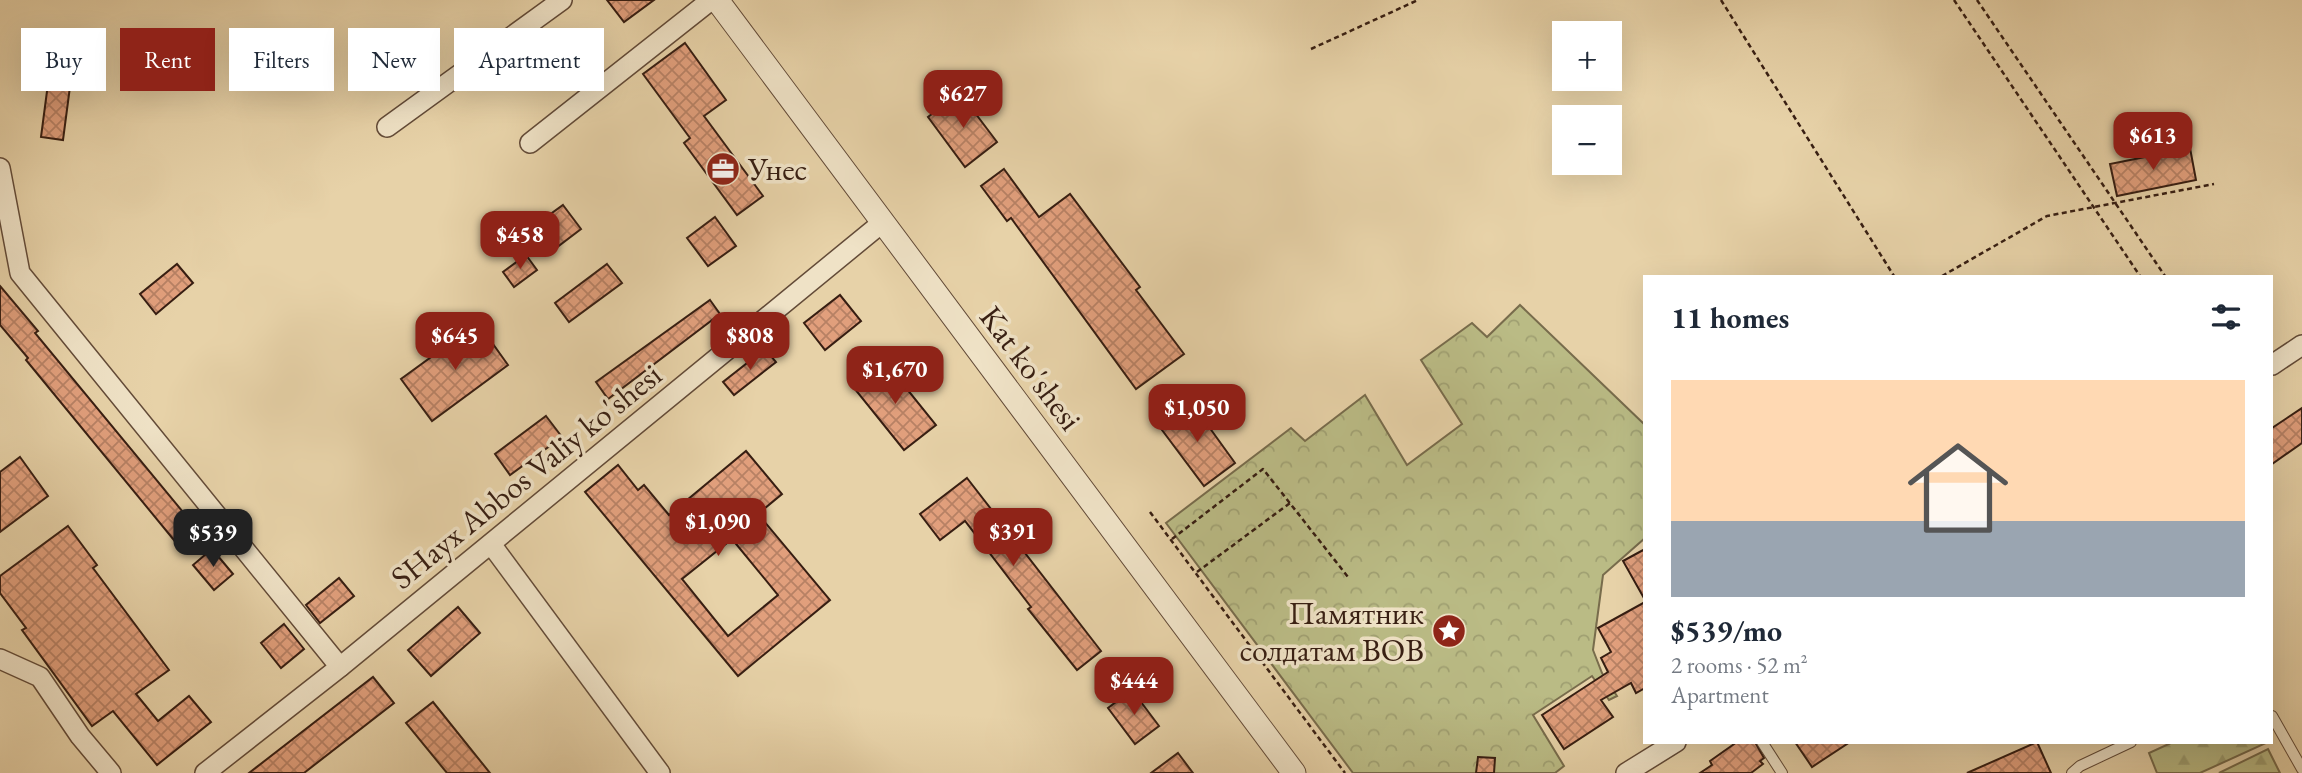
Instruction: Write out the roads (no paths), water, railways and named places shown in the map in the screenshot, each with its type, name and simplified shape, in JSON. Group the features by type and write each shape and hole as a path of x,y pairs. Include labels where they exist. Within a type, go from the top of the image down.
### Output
{"street":[{"path":"387,127 562,0"},
{"path":"530,142 711,0"},
{"name":"Kat ko'shesi","path":"717,0 1294,773"},
{"path":"0,168 20,273 340,667"},
{"name":"SHayx Abbos Valiy ko'shesi","path":"205,773 340,667 883,222"},
{"path":"2273,364 2302,345"},
{"path":"491,544 660,773"},
{"path":"0,659 40,677 80,736 111,773"},
{"path":"1626,773 1673,744"}],"lane":[{"path":"2273,718 2302,769"},
{"path":"1763,744 1782,773"},
{"path":"2072,773 2080,766 2127,744"}],"place":[{"name":"Унес","path":"723,169"},
{"name":"Памятник солдатам ВОВ","path":"1449,631"}]}
